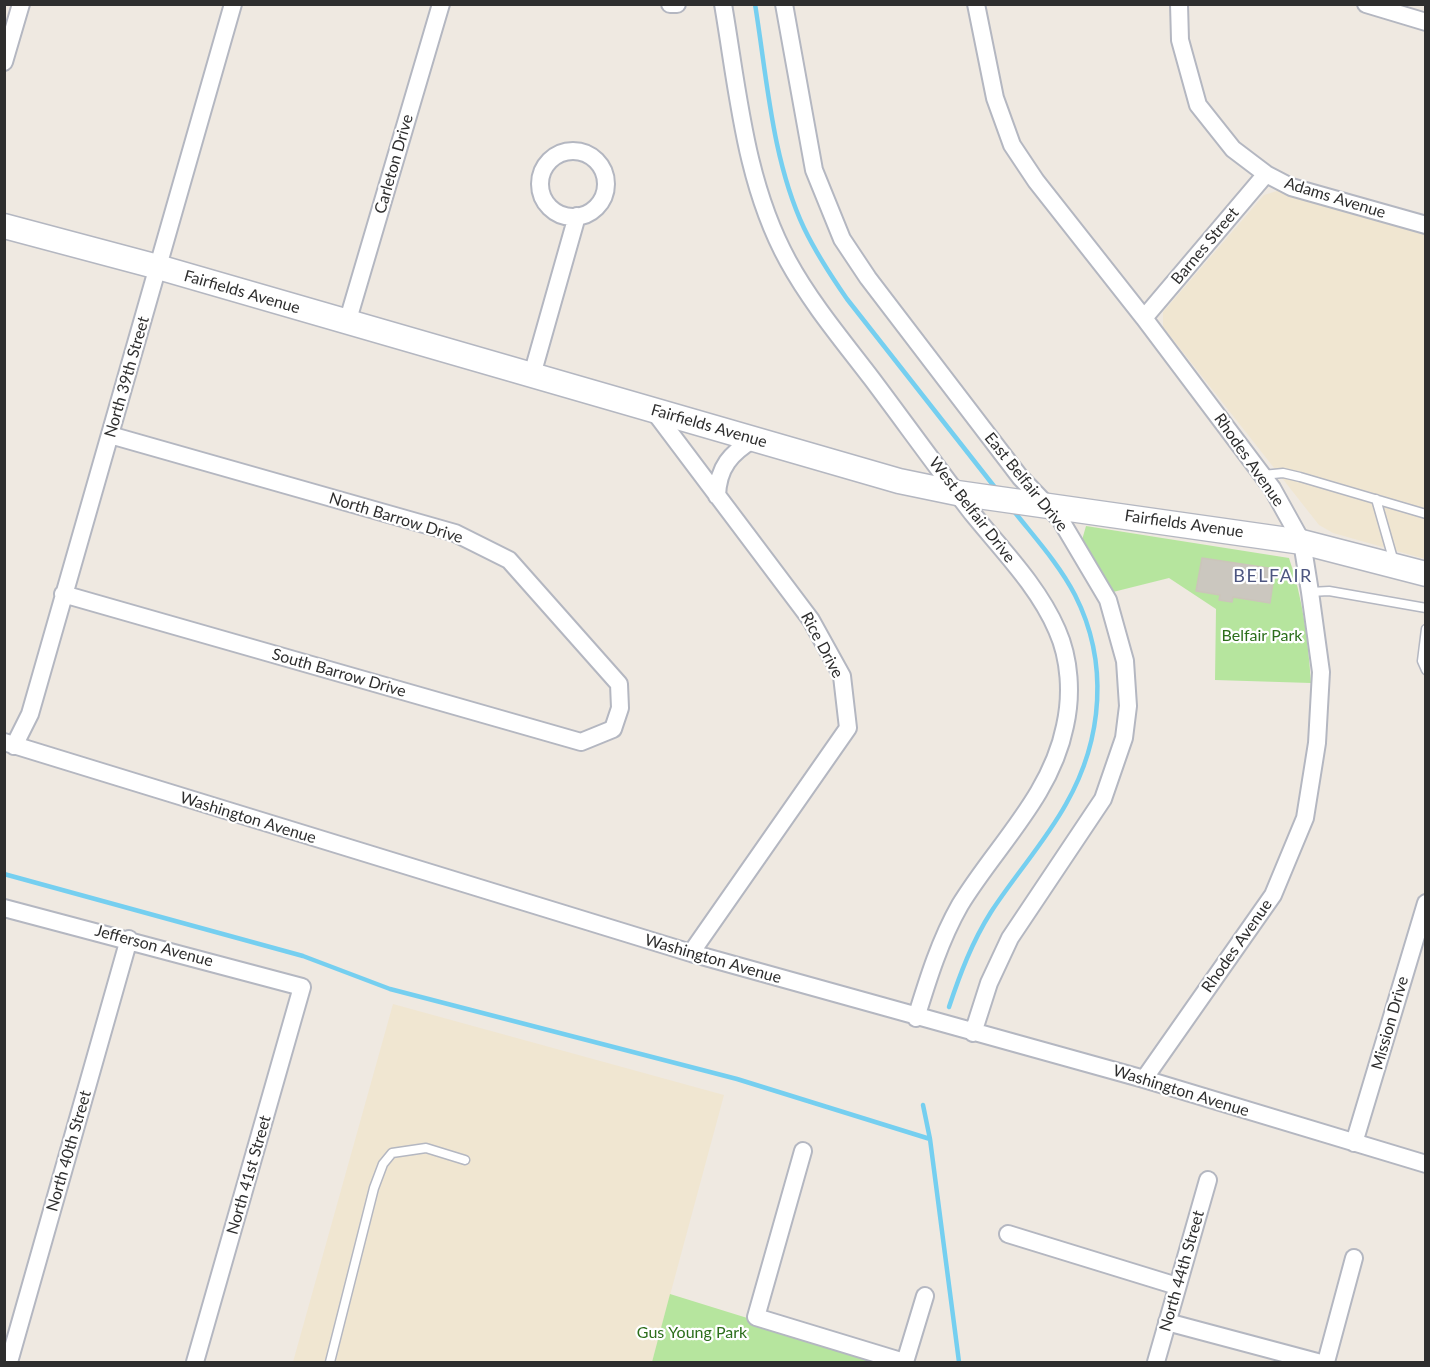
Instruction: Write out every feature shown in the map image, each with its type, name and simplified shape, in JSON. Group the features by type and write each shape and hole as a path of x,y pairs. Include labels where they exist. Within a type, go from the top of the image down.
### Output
{"street":[{"path":"4,62 21,4"},
{"name":"North 39th Street","path":"9,744 30,714 233,4"},
{"name":"Carleton Drive","path":"347,323 441,4"},
{"path":"670,4 677,4"},
{"name":"West Belfair Drive","path":"723,4 748,152 764,207 778,243 815,304 965,494 1021,572 1049,613 1064,651 1069,698 1065,726 1051,768 1032,803 952,920 935,957 916,1017"},
{"name":"East Belfair Drive","path":"784,4 814,170 842,239 868,278 1020,477 1037,503 1060,519 1101,585 1111,608 1125,661 1128,706 1116,768 1103,799 1010,938 989,983 974,1033"},
{"name":"Rhodes Avenue","path":"976,4 995,98 1012,145 1036,181 1144,318 1262,475 1302,542 1310,592 1321,672 1317,743 1305,818 1273,895 1144,1078"},
{"name":"Adams Avenue","path":"1179,4 1180,40 1198,105 1233,149 1266,174 1291,187 1425,225"},
{"path":"1366,4 1425,22"},
{"name":"Barnes Street","path":"1144,318 1266,174"},
{"path":"532,375 577,216"},
{"name":"Fairfields Avenue","path":"4,226 158,267 898,481 965,494 1302,542 1425,574"},
{"name":"Rice Drive","path":"653,410 811,620 842,676 848,728 691,953"},
{"name":"North Barrow Drive","path":"110,435 456,533 509,560 619,684 620,708 613,729"},
{"path":"717,496 720,475 729,458 754,439"},
{"name":"South Barrow Drive","path":"63,594 581,742 613,729"},
{"name":"Washington Avenue","path":"9,744 691,953 916,1017 1144,1078 1425,1164"},
{"name":"Mission Drive","path":"1354,1143 1425,903"},
{"name":"Jefferson Avenue","path":"4,908 129,939 302,987"},
{"name":"North 40th Street","path":"9,1362 129,939"},
{"name":"North 41st Street","path":"195,1362 302,987"},
{"path":"803,1150 756,1317 904,1362 925,1296"},
{"name":"North 44th Street","path":"1156,1362 1209,1180"},
{"path":"1008,1234 1177,1286"},
{"path":"1326,1362 1354,1258"},
{"path":"1167,1322 1317,1362"}],"lane":[{"path":"1262,475 1292,475 1425,514"},
{"path":"1376,499 1396,566"},
{"path":"1310,592 1329,591 1425,608"},
{"path":"1425,629 1422,661 1425,670"},
{"path":"330,1362 374,1188 383,1164 392,1153 426,1148 465,1160"}],"shaded area":[{"path":"1280,190 1425,233 1425,559 1333,533 1319,525 1163,327 1163,312 1264,195"},
{"path":"393,1004 724,1095 652,1362 293,1362"}],"green space":[{"name":"Belfair Park","path":"1086,526 1289,558 1304,620 1311,683 1215,680 1216,609 1169,578 1113,592 1082,540"},
{"name":"Gus Young Park","path":"670,1294 889,1362 652,1362"}],"building":[{"path":"1202,558 1275,569 1270,603 1233,597 1232,602 1219,600 1220,595 1196,591"}],"waterway":[{"path":"755,4 778,147 793,202 804,228 847,299 997,490"},
{"path":"949,1007 967,958 984,923 1049,832 1066,804 1088,753 1094,727 1097,673 1086,621 1062,573 1013,510"},
{"path":"4,874 303,956 390,989 737,1079 930,1139"},
{"path":"923,1105 930,1139 959,1362"}],"district":[{"name":"BELFAIR","path":"1273,576"}]}
